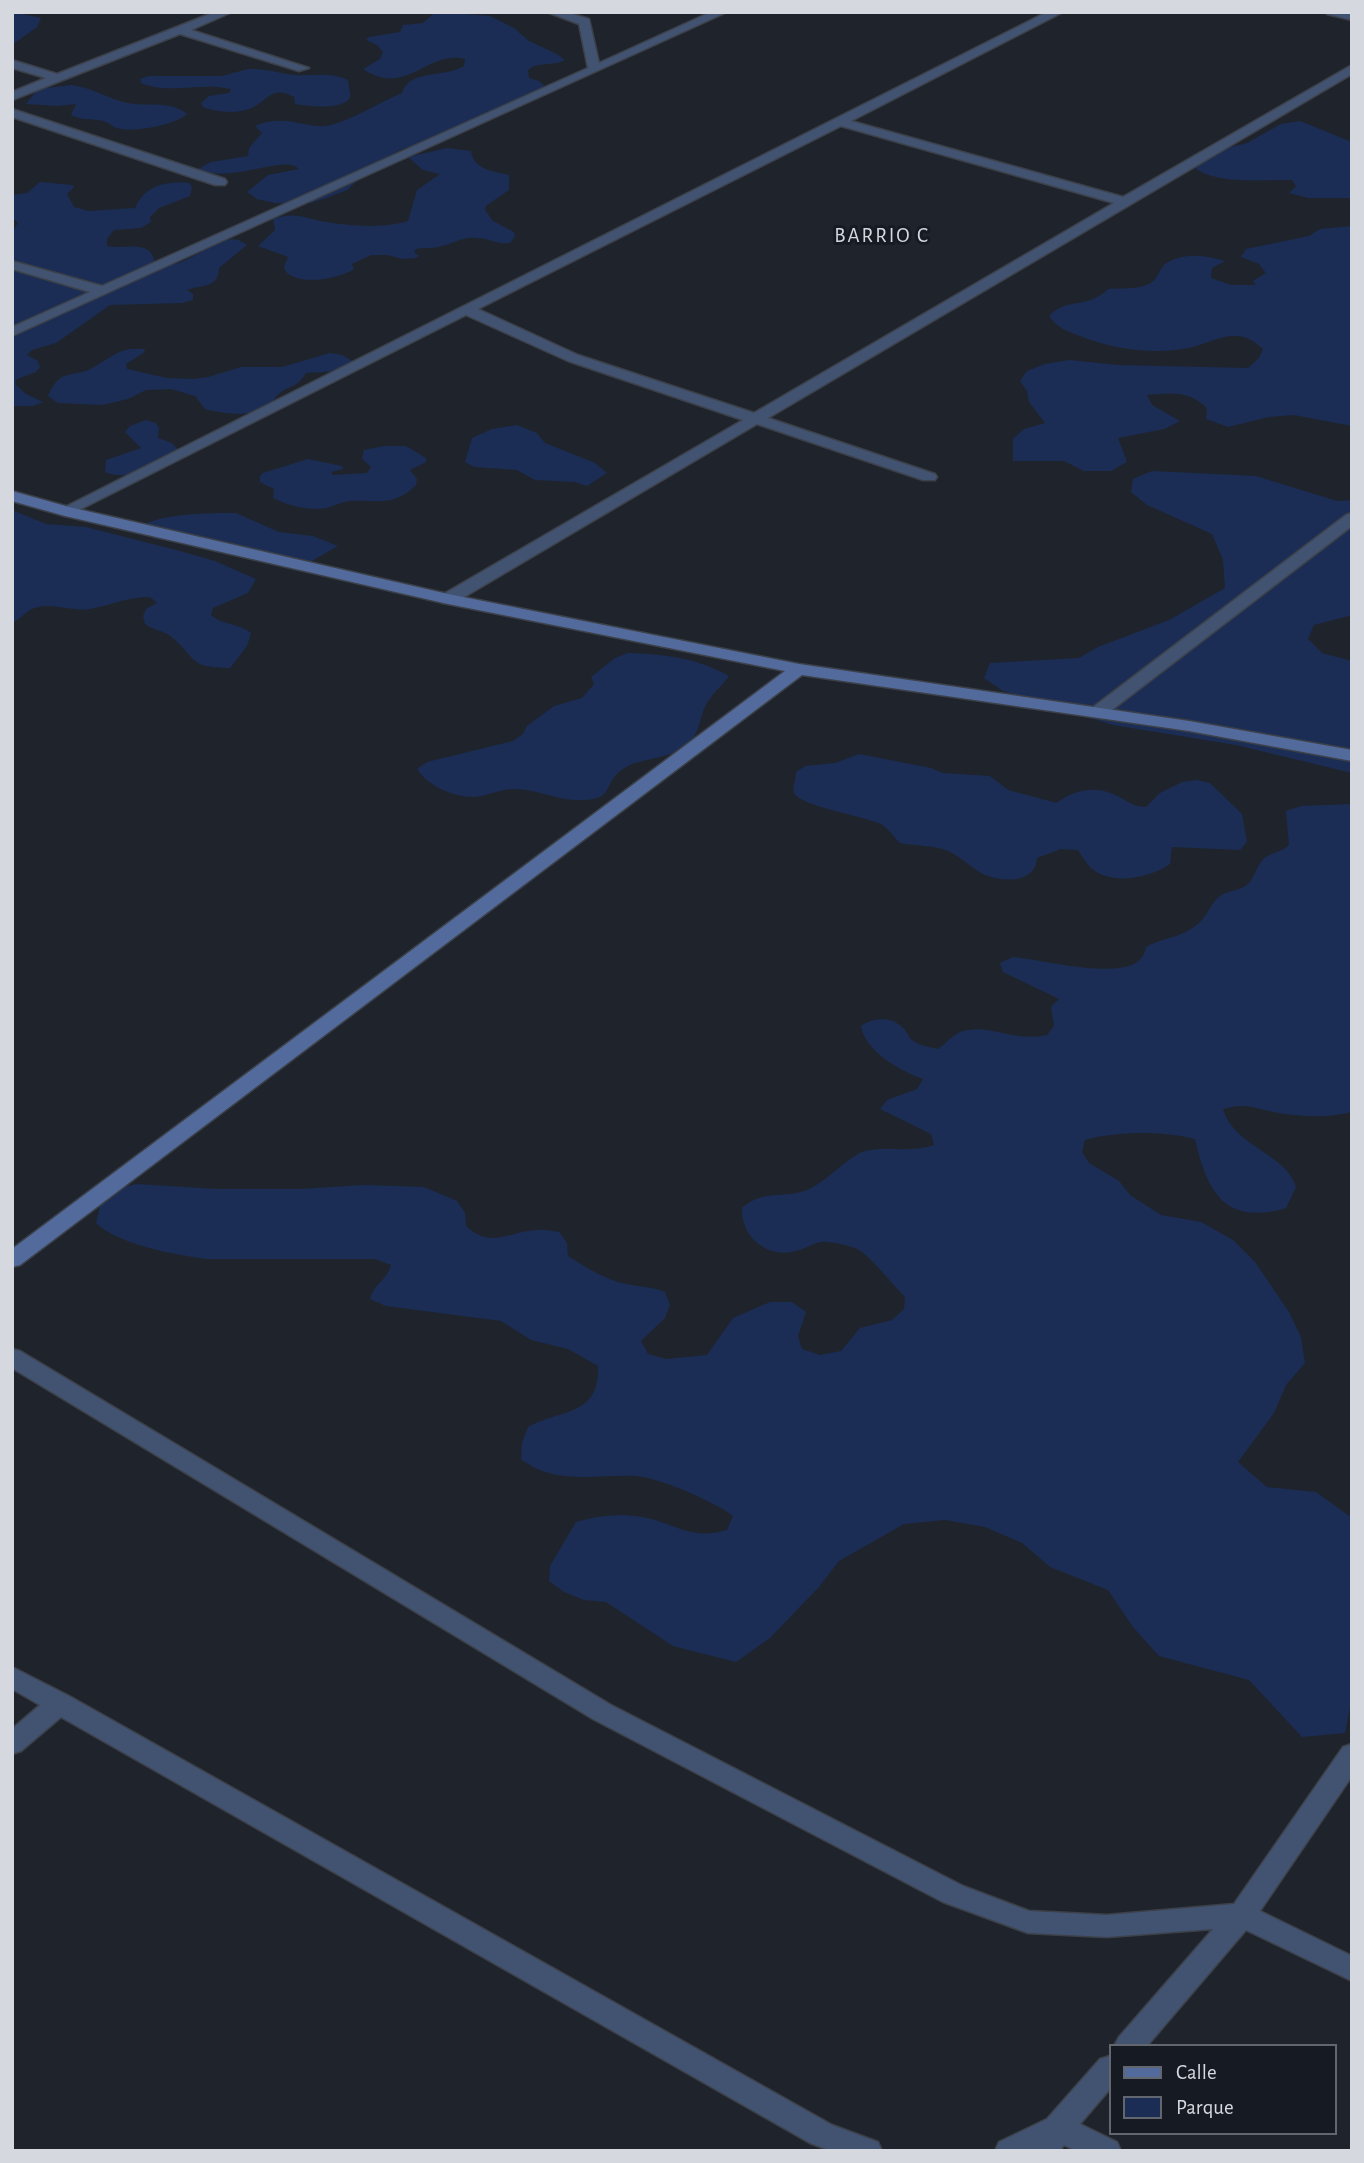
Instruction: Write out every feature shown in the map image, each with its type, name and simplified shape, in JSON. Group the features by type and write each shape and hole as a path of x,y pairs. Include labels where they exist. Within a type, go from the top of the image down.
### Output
{"street":[{"path":"12,96 226,12"},
{"path":"553,12 585,22 594,68"},
{"path":"12,332 722,12"},
{"path":"65,511 1057,12"},
{"path":"1331,12 1352,17"},
{"path":"179,30 303,68"},
{"path":"12,64 57,78"},
{"path":"448,599 1352,69"},
{"path":"12,113 220,182"},
{"path":"842,122 1125,202"},
{"path":"12,265 103,291"},
{"path":"468,310 573,358 929,477"},
{"path":"12,496 65,511 448,599 799,668 1210,729 1352,756"},
{"path":"1098,712 1352,519"},
{"path":"12,1260 799,668"},
{"path":"12,1357 602,1712 953,1894 1028,1922 1107,1926 1242,1915 1352,1969"},
{"path":"12,1676 821,2134 867,2151"},
{"path":"12,1744 61,1703"},
{"path":"1131,2044 1242,1915 1352,1754"},
{"path":"1050,2139 1108,2070"},
{"path":"1010,2151 1050,2139 1106,2151"}],"green space":[{"path":"12,12 41,18 37,27 12,45"},
{"path":"440,12 490,16 565,60 528,70 529,78 539,81 547,88 426,142 400,150 375,165 347,190 311,203 275,203 257,199 247,192 268,175 299,169 292,165 282,164 225,174 198,169 211,162 248,156 249,148 262,133 255,126 277,121 314,126 331,125 402,93 412,80 464,66 465,59 451,58 392,78 378,77 363,69 380,59 383,52 377,45 366,40 369,37 400,32 403,25 423,23 433,14"},
{"path":"248,69 340,77 348,80 350,97 341,104 316,106 295,104 294,97 279,93 249,109 226,112 203,107 201,103 209,96 229,93 231,89 163,88 141,83 140,79 149,76 222,76"},
{"path":"71,85 135,104 174,107 187,114 164,125 124,129 99,120 71,115 76,104 26,104 38,89"},
{"path":"1300,121 1352,142 1352,198 1308,198 1289,193 1296,186 1292,180 1226,179 1201,172 1191,165 1212,152 1247,143 1281,124"},
{"path":"447,148 471,151 480,166 509,175 509,190 486,206 485,210 493,221 514,232 515,236 510,243 471,238 435,248 416,249 414,252 419,256 415,258 371,255 352,264 354,269 347,273 310,280 286,272 284,267 288,257 258,246 275,230 273,219 286,216 365,226 408,221 417,190 440,174 423,170 408,157"},
{"path":"40,182 72,185 74,187 67,194 74,207 89,211 135,208 144,195 156,186 189,183 192,187 190,196 159,208 150,217 151,222 141,228 114,230 107,239 107,246 148,250 155,263 168,265 180,262 226,240 237,240 247,245 219,268 212,283 187,290 193,294 193,300 182,303 110,305 56,343 32,350 27,355 38,361 40,367 36,372 17,379 15,384 26,394 43,402 33,406 12,406 12,232 18,223 12,218 12,195 27,193"},
{"path":"1352,226 1352,426 1294,415 1269,417 1228,427 1206,419 1207,408 1186,395 1147,395 1152,405 1180,421 1164,429 1118,438 1127,462 1111,471 1084,471 1064,461 1013,461 1013,439 1024,429 1045,423 1029,402 1027,391 1020,381 1027,371 1045,364 1069,360 1118,365 1248,368 1259,358 1263,349 1253,341 1235,336 1175,350 1147,351 1119,347 1092,341 1063,329 1049,316 1056,310 1093,299 1108,289 1147,285 1165,264 1187,256 1225,261 1212,268 1211,278 1231,285 1256,285 1253,281 1266,273 1259,264 1241,257 1246,249 1309,236 1320,229"},
{"path":"131,349 144,349 145,352 126,364 127,369 167,378 208,377 241,367 282,367 330,353 342,355 356,363 339,371 306,373 298,383 279,394 270,405 247,413 205,409 195,396 171,389 146,390 128,399 102,405 58,403 48,396 63,377 85,371 115,354"},
{"path":"146,420 156,423 159,428 158,438 172,443 179,451 134,473 114,475 105,472 106,460 141,448 125,432 130,426"},
{"path":"517,425 537,433 545,443 595,463 607,473 587,486 575,482 535,480 517,470 474,467 465,462 472,438 492,429"},
{"path":"406,446 426,458 426,462 410,470 417,479 416,485 392,500 349,501 326,508 302,508 273,498 274,489 260,482 263,473 308,459 342,466 343,469 331,472 333,475 367,473 371,467 362,459 364,450"},
{"path":"1152,471 1256,476 1337,501 1352,500 1352,615 1314,625 1308,639 1322,653 1352,661 1352,773 1236,745 1113,725 1003,691 984,678 990,663 1079,658 1098,647 1169,620 1225,588 1223,560 1212,534 1147,505 1131,492 1133,479"},
{"path":"12,510 46,524 86,527 180,551 215,561 256,579 248,593 213,608 211,615 251,633 247,646 230,668 196,662 171,636 145,624 143,616 146,609 157,603 150,597 90,609 36,607 12,623"},
{"path":"236,513 279,532 313,536 338,546 308,563 280,566 192,543 155,539 142,532 141,526 162,518"},
{"path":"628,653 680,658 729,676 707,703 689,743 673,753 624,769 598,798 562,799 534,791 514,789 477,797 465,796 449,793 434,785 417,769 427,762 513,741 523,734 527,726 554,706 582,698 594,684 591,677 615,658"},
{"path":"859,754 931,768 943,773 990,776 1008,790 1057,803 1075,793 1097,790 1146,807 1160,793 1182,782 1197,780 1210,783 1242,814 1247,842 1240,850 1172,847 1170,864 1152,873 1130,878 1099,874 1089,866 1078,850 1061,849 1037,858 1031,873 1025,877 1009,880 993,877 985,875 948,851 900,843 881,824 819,806 799,798 794,793 796,772 805,766 835,763"},
{"path":"1352,804 1352,1112 1312,1116 1282,1114 1248,1106 1223,1109 1238,1132 1290,1175 1296,1187 1286,1208 1248,1212 1234,1208 1222,1200 1206,1175 1195,1139 1154,1133 1112,1135 1085,1140 1082,1152 1089,1163 1119,1181 1130,1195 1161,1215 1201,1222 1233,1240 1255,1262 1289,1312 1301,1337 1305,1363 1286,1385 1274,1413 1238,1462 1267,1487 1316,1492 1352,1518 1352,1698 1345,1733 1302,1737 1249,1680 1159,1656 1133,1627 1108,1590 1050,1567 1022,1543 985,1527 945,1520 904,1524 839,1561 819,1587 770,1638 736,1662 673,1646 606,1602 584,1600 564,1592 549,1581 550,1566 576,1522 625,1515 654,1520 683,1530 714,1533 727,1530 733,1516 701,1498 647,1478 562,1476 548,1473 521,1459 522,1443 528,1427 585,1403 597,1383 598,1366 568,1349 531,1340 501,1321 386,1306 370,1299 391,1265 375,1259 207,1259 164,1252 133,1243 106,1231 96,1223 102,1199 117,1189 136,1184 217,1189 301,1189 363,1185 424,1187 457,1201 465,1213 466,1226 483,1237 500,1237 539,1230 559,1232 567,1243 568,1256 590,1269 618,1282 665,1292 670,1305 665,1318 641,1341 648,1354 666,1359 707,1355 733,1318 770,1302 792,1302 806,1312 798,1336 802,1349 820,1355 841,1351 860,1328 892,1320 904,1309 905,1297 870,1259 851,1247 826,1242 785,1253 766,1249 746,1228 742,1208 765,1196 807,1190 865,1151 917,1149 934,1145 931,1134 880,1109 887,1100 917,1089 923,1079 904,1071 876,1052 861,1026 876,1020 892,1021 904,1028 912,1040 938,1049 957,1033 970,1030 981,1029 1035,1037 1047,1035 1054,1026 1051,1007 1059,999 1003,972 1000,963 1013,957 1075,967 1108,969 1134,964 1142,957 1146,947 1197,925 1219,897 1244,887 1262,860 1289,845 1286,811 1301,806"}],"district":[{"name":"BARRIO C","path":"882,236"}]}
